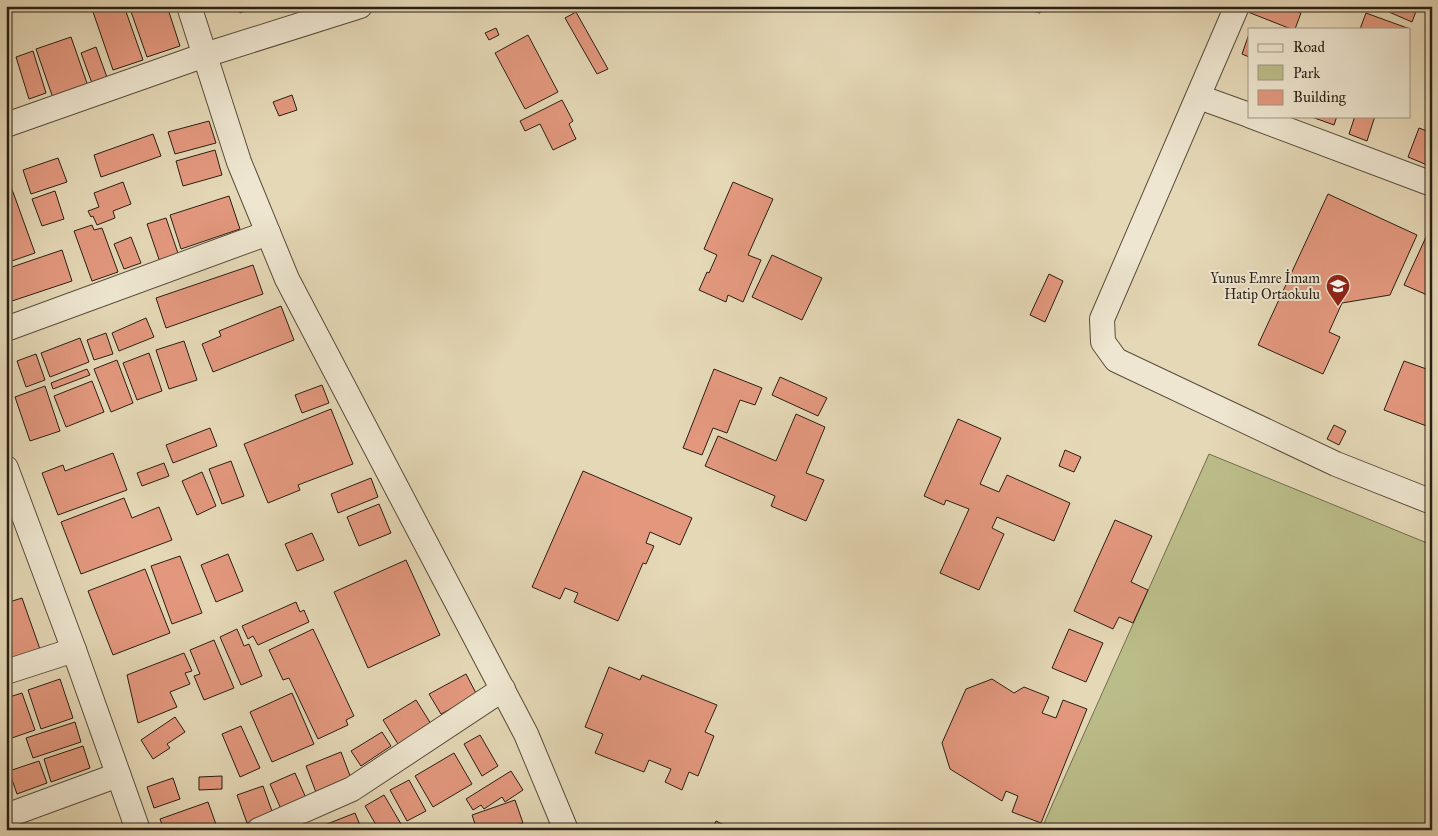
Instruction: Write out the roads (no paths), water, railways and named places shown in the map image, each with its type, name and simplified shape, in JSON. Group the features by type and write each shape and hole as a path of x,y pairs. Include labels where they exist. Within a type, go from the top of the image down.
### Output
{"street":[{"path":"189,6 239,162 287,279 526,734 566,830"},
{"path":"6,125 205,55 360,6"},
{"path":"1237,6 1102,319 1102,342 1116,360 1336,464 1432,502"},
{"path":"1199,96 1248,115"},
{"path":"1255,118 1432,184"},
{"path":"6,330 268,233"},
{"path":"6,468 74,650 138,830"},
{"path":"6,672 74,650"},
{"path":"260,830 352,789 503,689"},
{"path":"6,816 118,775"}],"place":[{"name":"Yunus Emre İmam Hatip Ortaokulu","path":"1338,307"}]}
